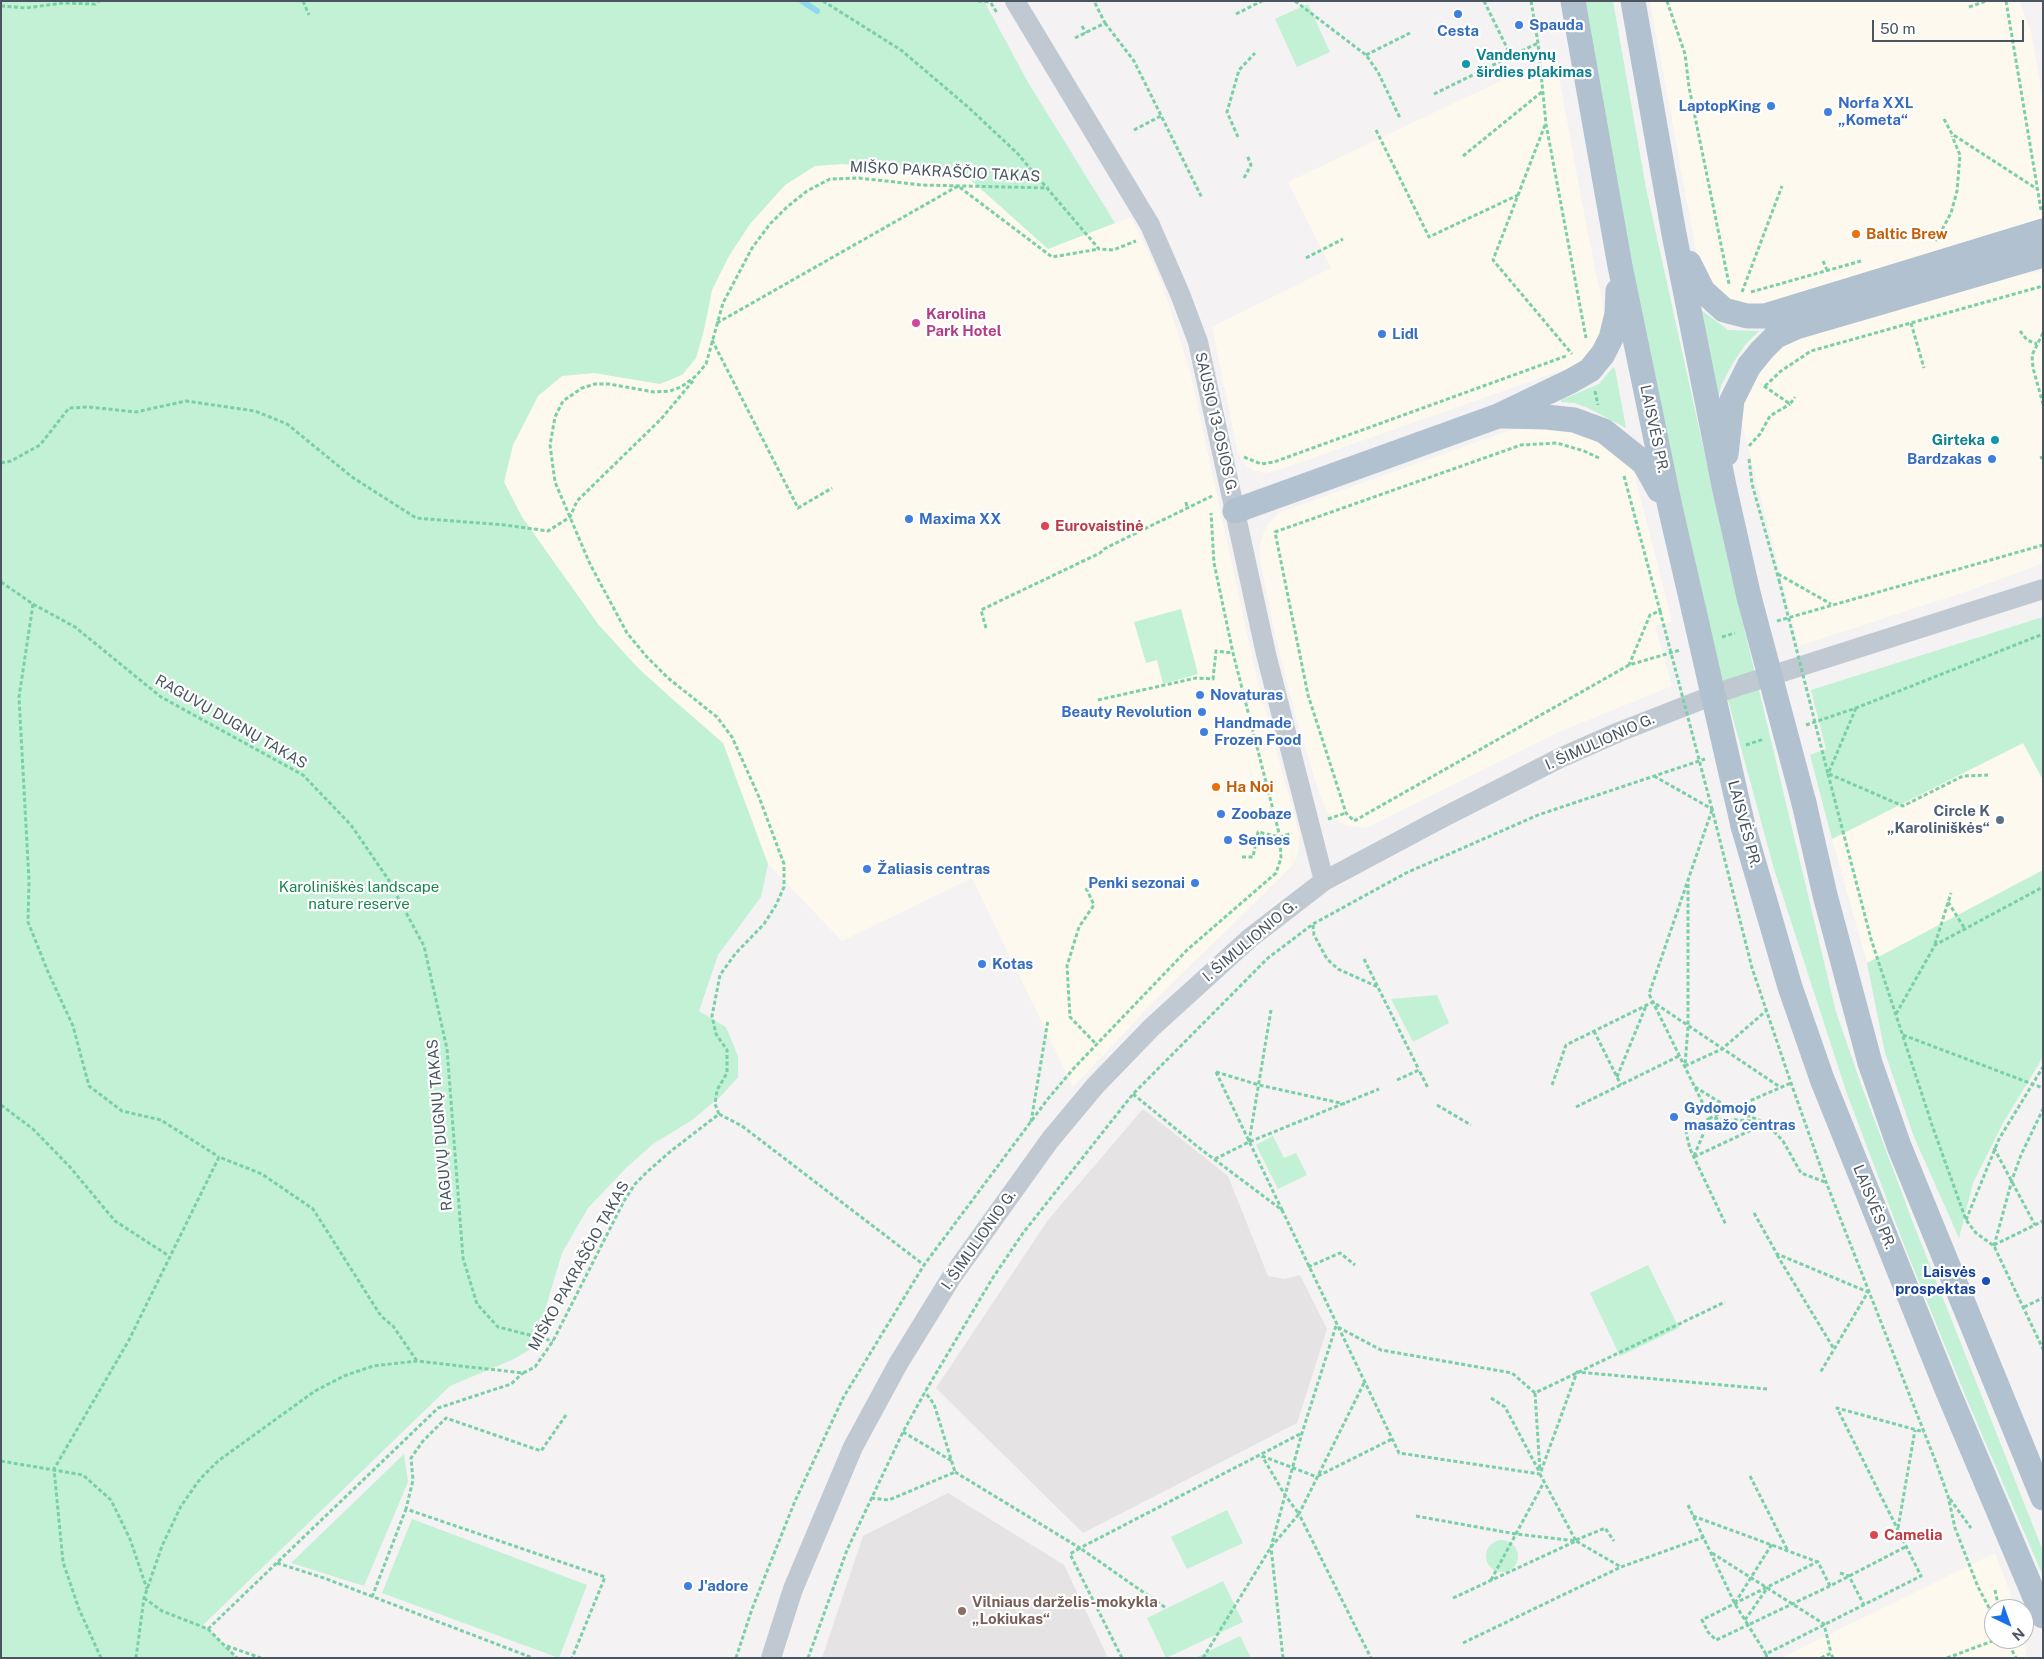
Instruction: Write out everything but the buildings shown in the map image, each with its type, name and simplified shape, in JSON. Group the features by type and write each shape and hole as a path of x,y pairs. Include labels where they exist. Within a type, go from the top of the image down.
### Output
{"main road":[{"name":"LAISVĖS PR.","path":"1573,1 1620,266 1670,507 1743,826 1790,987 1822,1079 1946,1387 2042,1615"},
{"path":"1633,1 1674,234 1724,486 1748,596 1804,803 1827,905 1870,1062 1899,1146 2043,1498"},
{"path":"1674,234 1703,291 1716,304 1733,313 1765,316 2042,222"},
{"path":"1724,486 1727,434 1732,400 1749,366 1776,336 1796,327 2043,255"},
{"path":"1235,511 1498,416 1571,381 1582,358 1603,354 1611,338 1617,314 1620,266"},
{"path":"1498,416 1546,416 1574,420 1604,431 1644,463 1670,507"}],"street":[{"name":"SAUSIO 13-OSIOS G.","path":"1016,1 1150,225 1164,254 1198,342 1266,654 1324,881"},
{"name":"I. ŠIMULIONIO G.","path":"771,1658 793,1589 853,1447 898,1364 951,1278 1050,1140 1089,1093 1152,1027 1250,938 1324,881 1452,812 1560,758 1619,732 1729,689 2043,588"}],"path":[{"path":"1,6 26,8 63,3 95,4 99,1"},
{"path":"303,1 309,15"},
{"path":"823,1 901,50 968,107 1017,153 1049,188 1099,249"},
{"path":"978,1 992,2 1001,19"},
{"path":"1094,1 1105,23 1134,61 1202,198"},
{"path":"1236,14 1262,1"},
{"path":"1296,1 1366,55 1378,72 1400,118"},
{"path":"1484,1 1512,56"},
{"path":"1531,1 1538,43 1546,124 1586,343 1582,358"},
{"path":"1667,1 1685,54 1689,87 1729,288"},
{"path":"1969,7 1986,1"},
{"path":"2006,1 2042,222"},
{"path":"1075,38 1105,23"},
{"path":"1082,26 1086,33"},
{"path":"1366,55 1410,33"},
{"path":"1434,94 1538,43"},
{"path":"1238,137 1227,112 1239,70 1255,53"},
{"path":"1463,156 1543,91"},
{"path":"1735,102 1740,111"},
{"path":"1134,130 1161,116"},
{"path":"1944,119 1960,155 1957,191 1951,213 1935,242 1944,239"},
{"path":"1546,124 1493,260 1582,358"},
{"path":"1376,130 1429,237 1518,195"},
{"path":"1952,134 2038,189"},
{"path":"1244,178 1251,165 1247,155"},
{"name":"MIŠKO PAKRAŠČIO TAKAS","path":"208,1629 438,1408 511,1384 523,1373 535,1367 553,1340 624,1201 635,1184 665,1156 719,1114 715,1104 717,1090 727,1073 727,1050 716,1034 712,1016 720,975 735,954 764,924 776,905 784,887 784,864 732,737 717,717 668,678 627,633 590,564 554,482 550,445 555,417 564,400 582,388 594,384 609,384 654,392 670,391 681,387 696,376 706,364 723,303 752,248 770,224 787,207 808,191 830,179 859,178 921,185 1049,188"},
{"path":"716,323 958,186 1052,257 1099,249 1113,250 1138,240"},
{"path":"1782,186 1740,295 1863,260"},
{"path":"1132,232 1142,248"},
{"path":"1306,258 1342,239"},
{"path":"1823,261 1827,270"},
{"path":"1760,392 1781,371 1811,351 2043,286"},
{"path":"1911,323 1924,368"},
{"path":"2020,331 2027,340 2038,344"},
{"path":"2043,333 2032,355 2033,368 2043,404"},
{"path":"712,339 798,508 832,488"},
{"path":"1244,457 1261,464 1274,462 1582,358"},
{"path":"1,463 11,461 40,445 69,408 89,407 136,412 186,401 255,411 287,424 352,476 416,518 505,525 548,531 570,517 577,501 661,419 696,376"},
{"path":"1765,386 1790,404"},
{"path":"1746,440 1747,448 1760,434 1770,416 1790,404 1795,397"},
{"path":"1606,460 1557,443 1521,445 1275,532 1308,696 1346,813 1354,821 1629,665 1684,648"},
{"path":"1748,457 1752,484 1779,580 1871,939 1902,1035 1966,1220 1976,1233 1994,1246 2043,1349"},
{"path":"1618,470 1624,476 1752,968 1826,1182 1924,1432 1948,1496 1955,1528 1984,1599"},
{"path":"1086,888 1094,905 1079,927 1067,966 1067,975 1070,1018 1096,1044 1188,950 1276,873 1280,858 1280,837 1233,653 1214,563 1211,486"},
{"path":"986,628 981,610 1100,554 1104,549 1212,496"},
{"path":"1186,502 1187,508"},
{"path":"1768,624 2043,545"},
{"path":"1777,574 1832,605"},
{"name":"RAGUVŲ DUGNŲ TAKAS","path":"1,582 33,604 75,628 161,697 303,775 351,825 388,879 424,946 447,1049 463,1258 476,1304 498,1327 553,1340"},
{"path":"33,604 19,697 29,881 28,922 48,972 73,1026 88,1086 122,1111 161,1120 218,1157 262,1174 313,1209 381,1316 393,1326 418,1361"},
{"path":"1629,665 1650,615 1660,611"},
{"path":"1721,638 1740,632"},
{"path":"1801,727 1856,708 2043,634"},
{"path":"1098,700 1196,678 1213,679 1216,652 1233,653"},
{"path":"1828,774 1856,708"},
{"path":"1745,745 1773,736"},
{"path":"808,1658 847,1550 903,1432 992,1279 1023,1233 1132,1094 1268,958 1313,924 1406,873 1538,815 1708,758"},
{"path":"1828,774 1903,806 1963,776 1988,775"},
{"path":"1653,776 1712,809"},
{"path":"1694,1157 1710,1118 1649,994 1712,809"},
{"path":"1242,857 1253,857 1258,832 1280,837"},
{"path":"1685,1066 1688,1026 1688,881"},
{"path":"1935,945 2043,887"},
{"path":"1896,1014 1935,945 1951,893"},
{"path":"1948,902 1965,929"},
{"path":"1313,924 1314,935 1328,959 1338,970 1378,987"},
{"path":"1364,959 1428,1088"},
{"path":"1552,1085 1566,1045 1653,1002"},
{"path":"1653,1002 1780,1088"},
{"path":"1617,1076 1646,1005"},
{"path":"1249,1142 1271,1010"},
{"path":"1685,1066 1722,1049 1766,1011"},
{"path":"1031,1122 1048,1020"},
{"path":"1594,1031 1621,1085"},
{"path":"1902,1035 2043,1088"},
{"path":"1576,1107 1679,1056"},
{"path":"1966,1220 1994,1148 2043,1067"},
{"path":"1397,1080 1419,1070"},
{"path":"1346,1104 1259,1085 1216,1072 1336,1326 1399,1452 1540,1474"},
{"path":"1726,1226 1694,1157 1686,1132 1710,1118 1791,1083"},
{"path":"1694,1086 1730,1109 1766,1122 1783,1141 1801,1172 1826,1182"},
{"path":"1215,1159 1249,1142 1379,1089"},
{"path":"1132,1094 1282,1210"},
{"path":"1,1105 33,1129 70,1167 115,1221 169,1256"},
{"path":"1437,1105 1470,1125"},
{"path":"1994,1246 2012,1180 2021,1155 2043,1109"},
{"path":"719,1114 742,1126 924,1265"},
{"path":"1710,1118 1766,1122"},
{"path":"1694,1157 1766,1122"},
{"path":"1994,1148 2035,1225"},
{"path":"102,1658 79,1609 63,1562 54,1469 129,1340 218,1157"},
{"path":"1754,1213 1834,1349"},
{"path":"1994,1246 2043,1221"},
{"path":"1308,1267 1340,1253 1356,1265"},
{"path":"1777,1254 1868,1292"},
{"path":"1820,1373 1868,1292"},
{"path":"2024,1307 2043,1298"},
{"path":"1535,1393 1725,1302"},
{"path":"1336,1326 1381,1350 1512,1373 1535,1393 1540,1474"},
{"path":"1284,1658 1271,1547 1302,1434 1336,1326"},
{"path":"136,1658 144,1598 162,1546 181,1506 200,1478 218,1461 315,1391 344,1376 373,1366 418,1361 523,1373"},
{"path":"1577,1372 1767,1389"},
{"path":"1540,1474 1577,1372"},
{"path":"1203,1658 1271,1547 1299,1514 1364,1382"},
{"path":"925,1392 934,1404 955,1472 1080,1548 1166,1608"},
{"path":"1491,1398 1505,1407 1576,1541"},
{"path":"1688,1506 1735,1604 1766,1656 1824,1624 1921,1576 1837,1408 1924,1432"},
{"path":"372,1597 406,1510 413,1480 411,1458 423,1441 446,1418 541,1451 566,1415"},
{"path":"1898,1529 1915,1430"},
{"path":"903,1432 952,1461"},
{"path":"1122,1658 1070,1554 1302,1434"},
{"path":"1317,1477 1392,1438"},
{"path":"1262,1456 1293,1466 1317,1477"},
{"path":"1262,1456 1285,1495 1299,1514 1370,1658"},
{"path":"1,1461 54,1469 83,1476 111,1500 130,1539 148,1590"},
{"path":"871,1498 889,1500 955,1472"},
{"path":"1750,1476 1788,1551"},
{"path":"1490,1581 1544,1482"},
{"path":"1948,1496 1971,1528"},
{"path":"736,1658 752,1609 795,1501"},
{"path":"406,1510 605,1577 572,1658"},
{"path":"1416,1516 1516,1534 1576,1541 1621,1567"},
{"path":"1693,1516 1818,1562 1830,1586"},
{"path":"1453,1598 1605,1528 1614,1541"},
{"path":"1463,1643 1621,1567 1704,1537"},
{"path":"1735,1604 1772,1544"},
{"path":"1818,1562 1702,1620 1708,1632 1716,1640 1830,1586 1907,1546"},
{"path":"1711,1552 1824,1624 1833,1658"},
{"path":"277,1563 533,1658"},
{"path":"1840,1573 1849,1576 1864,1605"},
{"path":"1745,1620 1768,1587"},
{"path":"1995,1590 1997,1599"},
{"path":"144,1598 162,1611 208,1629 237,1658"},
{"path":"1947,1658 1984,1644"},
{"path":"224,1645 261,1658"},
{"path":"1821,1658 1831,1653"}],"shaded area":[{"path":"1650,1 2019,1 2031,32 2043,100 2043,224 1763,308 1722,297 1699,267"},
{"path":"1555,55 1604,312 1604,325 1594,352 1577,365 1276,471 1265,473 1253,470 1245,464 1238,454 1212,327 1331,268 1288,182"},
{"path":"842,164 963,173 1048,249 1131,217 1162,284 1190,371 1258,684 1299,833 1299,847 1297,857 1291,867 1153,1002 1073,1087 972,878 842,941 768,864 723,743 637,667 598,624 522,517 504,482 513,445 538,396 562,376 594,373 660,384 696,358 712,290 729,256 750,224 785,185 815,166"},
{"path":"2032,272 2043,273 2043,563 1974,589 1799,646 1741,420 1744,391 1773,352 1806,333"},
{"path":"1540,423 1600,439 1633,469 1672,621 1655,626 1672,686 1559,732 1366,828 1346,825 1335,819 1327,811 1320,796 1295,714 1274,630 1260,559 1259,547 1266,526 1279,513 1292,508 1508,431"},
{"path":"2024,743 2043,780 2043,870 1867,963 1832,839"},
{"path":"1143,1109 1228,1176 1268,1276 1284,1279 1300,1275 1327,1329 1297,1423 1083,1533 936,1388 1048,1220"},
{"name":"Vilniaus darželis-mokykla „Lokiukas“","path":"948,1493 1064,1565 1108,1658 822,1658 863,1536"},
{"path":"1995,1553 2012,1599 1984,1599 1984,1649 2026,1649 2027,1658 1781,1658"}],"green space":[{"name":"Karoliniškės landscape nature reserve","path":"1,1 984,1 1029,84 1115,223 1048,249 963,173 842,164 815,166 785,185 750,224 729,256 712,290 696,358 682,375 660,384 594,373 562,376 538,396 513,445 504,482 522,517 598,624 637,667 723,743 768,864 761,897 718,955 699,1011 726,1027 738,1056 738,1077 722,1095 692,1120 653,1144 626,1168 588,1208 562,1253 534,1347 514,1359 450,1386 202,1626 208,1629 237,1658 1,1658"},
{"path":"1585,1 1613,1 1646,188 1730,569 1836,1012 1912,1220 2043,1551 2043,1576 1968,1402 1906,1250 1847,1094 1774,869 1719,667 1659,404 1622,218"},
{"path":"1308,4 1330,52 1297,67 1275,19"},
{"path":"1697,307 1728,330 1759,331 1745,345 1733,363 1721,386 1717,401"},
{"path":"1613,367 1615,369 1626,428 1588,408 1574,403 1561,402 1561,400 1599,384"},
{"path":"1181,609 1198,674 1163,684 1157,660 1146,663 1134,622"},
{"path":"2043,617 2043,780 2023,743 1832,839 1810,755 1826,749 1811,690"},
{"path":"2043,870 2043,1057 2003,1123 1973,1183 1959,1238 1914,1137 1885,1053 1867,963"},
{"path":"1437,995 1449,1023 1413,1042 1391,999"},
{"path":"1273,1136 1284,1158 1296,1153 1307,1175 1278,1189 1256,1145"},
{"path":"1648,1265 1679,1328 1620,1356 1590,1293"},
{"path":"404,1454 408,1482 364,1586 291,1563"},
{"path":"1227,1510 1243,1543 1187,1569 1171,1537"},
{"path":"412,1519 587,1585 559,1658 382,1593"},
{"path":"1502,1540 1514,1544 1518,1556 1514,1568 1502,1572 1490,1568 1486,1556 1490,1544"},
{"path":"1223,1581 1243,1622 1166,1658 1147,1618"},
{"path":"1240,1636 1251,1658 1195,1658"}],"waterway":[{"path":"802,1 817,11"}],"place":[{"name":"Cesta","path":"1458,14"},
{"name":"Spauda","path":"1519,25"},
{"name":"Vandenynų širdies plakimas","path":"1466,64"},
{"name":"LaptopKing","path":"1771,106"},
{"name":"Norfa XXL „Kometa“","path":"1828,112"},
{"name":"Baltic Brew","path":"1856,234"},
{"name":"Karolina Park Hotel","path":"916,323"},
{"name":"Lidl","path":"1382,334"},
{"name":"Girteka","path":"1995,440"},
{"name":"Bardzakas","path":"1992,459"},
{"name":"Maxima XX","path":"909,519"},
{"name":"Eurovaistinė","path":"1045,526"},
{"name":"Novaturas","path":"1200,695"},
{"name":"Beauty Revolution","path":"1202,712"},
{"name":"Handmade Frozen Food","path":"1204,732"},
{"name":"Ha Noi","path":"1216,787"},
{"name":"Zoobaze","path":"1221,814"},
{"name":"Circle K „Karoliniškės“","path":"2000,820"},
{"name":"Senses","path":"1228,840"},
{"name":"Žaliasis centras","path":"867,869"},
{"name":"Penki sezonai","path":"1195,883"},
{"name":"Kotas","path":"982,964"},
{"name":"Gydomojo masažo centras","path":"1674,1117"},
{"name":"Laisvės prospektas","path":"1986,1281"},
{"name":"Camelia","path":"1874,1535"},
{"name":"J'adore","path":"688,1586"},
{"name":"Vilniaus darželis-mokykla „Lokiukas“","path":"962,1611"}]}
